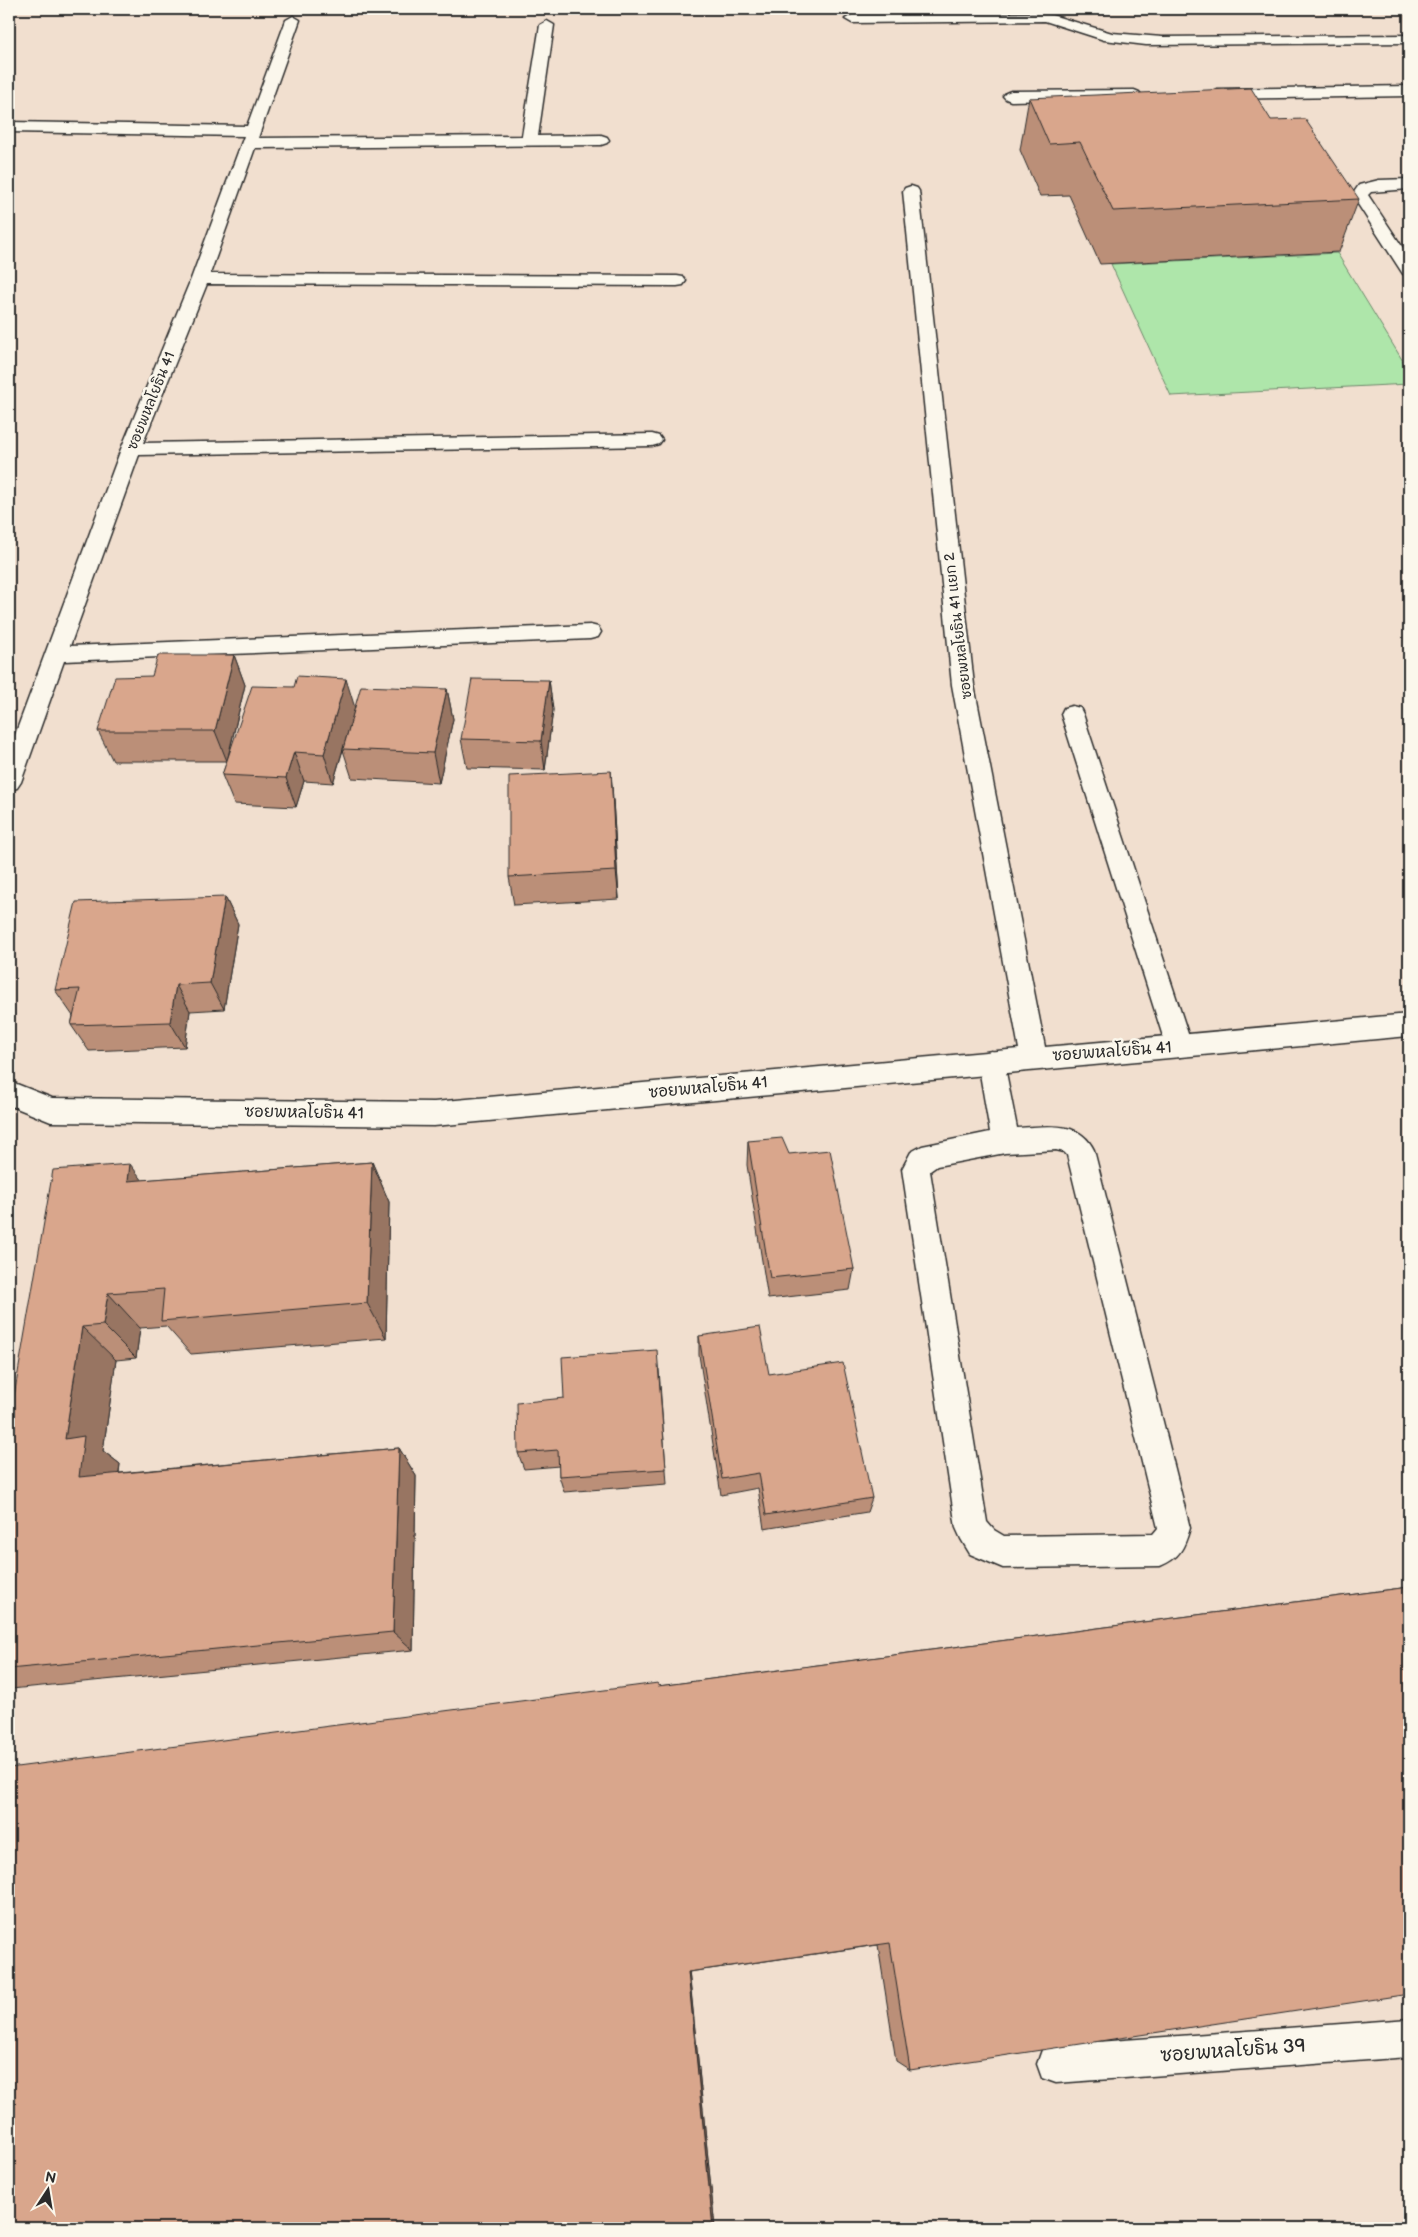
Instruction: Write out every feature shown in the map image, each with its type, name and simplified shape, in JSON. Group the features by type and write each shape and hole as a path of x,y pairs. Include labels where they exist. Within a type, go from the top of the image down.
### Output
{"street":[{"path":"852,19 1045,17 1060,19 1096,33 1121,39 1409,40"},
{"name":"ซอยพหลโยธิน 41","path":"9,782 131,449 200,279 293,20"},
{"path":"529,141 547,25"},
{"path":"1200,94 1409,91"},
{"path":"1010,96 1150,94"},
{"path":"9,128 250,137 529,141 601,140"},
{"path":"1409,184 1379,185 1365,188 1360,195 1409,270"},
{"name":"ซอยพหลโยธิน 41 แยก 2","path":"911,191 963,685 1034,1058"},
{"path":"200,279 678,281"},
{"path":"131,449 652,440"},
{"path":"57,654 590,632"},
{"path":"1072,714 1180,1046"},
{"name":"ซอยพหลโยธิน 41","path":"9,1093 50,1110 434,1114 1409,1025"},
{"path":"991,1062 1005,1141"},
{"path":"1056,1138 1073,1142 1080,1150 1174,1528 1170,1540 1160,1550 1003,1552 982,1542 972,1528 916,1169 926,1157 1005,1141 1056,1138"},
{"name":"ซอยพหลโยธิน 39","path":"1056,2064 1409,2038"}],"green space":[{"path":"1337,253 1409,371 1409,384 1171,396 1111,264"}],"building":[{"path":"1251,88 1271,120 1305,119 1359,199 1113,211 1080,142 1049,144 1029,98"},
{"path":"158,655 234,655 215,731 98,731 115,677 152,676"},
{"path":"297,676 346,679 324,754 294,752 286,778 222,775 252,686 294,687"},
{"path":"472,679 549,680 541,741 461,739"},
{"path":"361,686 447,689 433,753 343,749"},
{"path":"611,771 616,871 509,877 509,776"},
{"path":"225,897 210,983 176,985 170,1022 71,1025 80,989 55,990 76,902"},
{"path":"782,1138 789,1154 830,1150 854,1269 770,1278 748,1141"},
{"path":"372,1162 367,1303 161,1321 164,1289 108,1293 103,1325 82,1327 65,1439 84,1436 79,1477 399,1448 393,1632 9,1669 9,1425 53,1170 130,1164 128,1181"},
{"path":"760,1327 769,1374 843,1363 872,1498 766,1515 759,1473 722,1479 699,1336"},
{"path":"657,1350 666,1469 559,1476 558,1450 518,1453 517,1403 564,1398 562,1357"},
{"path":"1409,1587 1409,1994 910,2070 890,1943 688,1972 713,2228 9,2228 9,1768 658,1683 658,1686"}]}
